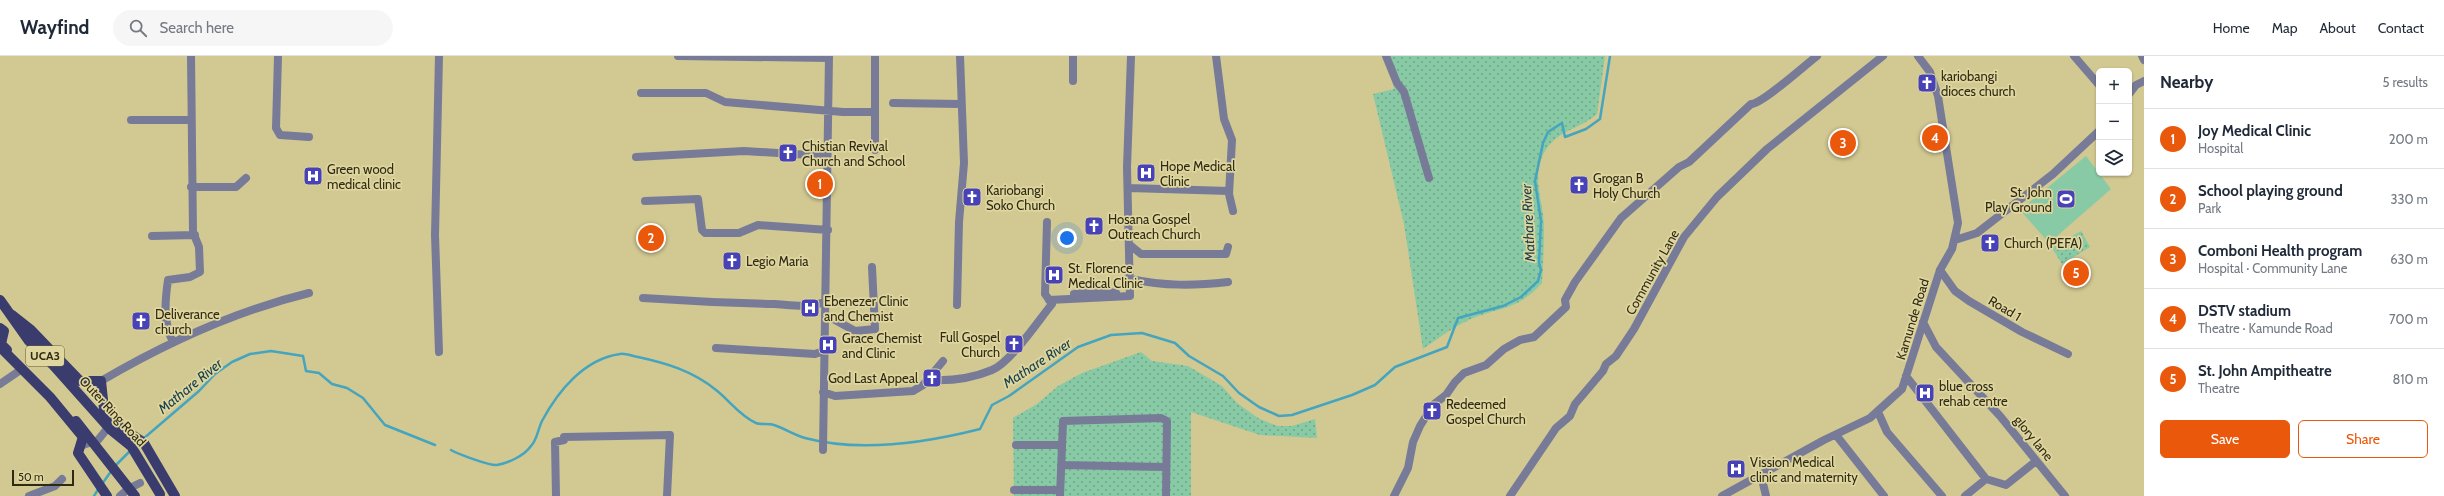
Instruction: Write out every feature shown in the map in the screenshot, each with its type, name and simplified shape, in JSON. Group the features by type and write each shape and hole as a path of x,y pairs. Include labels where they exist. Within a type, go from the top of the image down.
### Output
{"main road":[{"name":"Outer Ring Road","path":"0,300 29,341 53,365 110,429 131,446 162,496"},
{"name":"Outer Ring Road","path":"0,305 31,330 80,381 101,381 104,409 114,421"},
{"name":"UCA3","path":"2,330 1,344 70,414 136,496"},
{"name":"UCA3","path":"0,347 50,397 83,437"},
{"path":"114,421 144,443 175,496"},
{"path":"83,437 78,453 107,496"}],"street":[{"path":"173,342 169,334 166,313 165,296 168,280 190,277 200,272 199,247 195,235 192,187 192,56"},
{"path":"278,56 276,128 280,135 309,137"},
{"path":"439,352 435,234 440,56"},
{"path":"678,56 829,57 826,156 828,230 826,350 823,392 823,448"},
{"path":"875,56 875,150"},
{"path":"957,306 959,222 964,163 960,56"},
{"path":"1073,56 1074,81"},
{"path":"1051,302 1130,296 1128,109 1131,56"},
{"path":"1216,56 1224,119 1232,140 1230,191 1233,211"},
{"path":"1386,56 1397,83 1404,92 1429,178"},
{"path":"1394,496 1408,468 1413,442 1420,426 1433,405 1446,396 1455,382 1464,373 1486,365 1504,348 1520,340 1534,337 1557,318 1566,307 1565,300 1575,282 1627,212 1679,167 1689,162 1752,104 1757,104 1817,56"},
{"name":"Community Lane","path":"1510,496 1556,428 1570,416 1575,404 1603,371 1606,364 1616,356 1634,329 1684,237 1717,197 1767,149 1883,56"},
{"name":"Kamunde Road","path":"1722,496 1878,412 1902,389 1914,358 1923,322 1940,270 1952,249 1955,240 1957,216 1938,96 1930,72 1918,56"},
{"path":"2074,56 2096,82"},
{"path":"2142,56 2144,60"},
{"path":"2132,90 2136,85 2144,81"},
{"path":"640,93 706,93 725,102 828,109 843,112 875,112"},
{"path":"893,103 961,104"},
{"path":"131,120 191,120"},
{"path":"1955,240 1977,233 2053,174 2096,135"},
{"path":"636,157 744,151 826,156"},
{"path":"192,187 236,187 246,178"},
{"path":"1128,188 1230,191"},
{"path":"645,201 698,199 702,230 705,233 739,232 758,225 828,230"},
{"path":"1047,222 1045,294 1051,302"},
{"path":"152,236 195,235"},
{"path":"1130,245 1141,254 1226,254 1228,247"},
{"path":"826,315 855,331 875,329 872,267"},
{"name":"Road 1","path":"1940,270 1955,290 1969,301 2022,332 2068,354"},
{"path":"1130,279 1157,284 1190,286 1228,282"},
{"path":"929,380 947,380 993,370 1004,362 1051,302 1091,292 1117,293"},
{"path":"101,381 173,342 278,300 309,293"},
{"path":"643,298 724,304 802,306 819,305 826,302"},
{"name":"glory lane","path":"1923,322 1936,347 2000,416 2065,496"},
{"path":"716,348 816,354 826,350"},
{"path":"823,392 835,396 913,391 923,385 943,361"},
{"path":"0,384 22,369"},
{"path":"1906,376 1986,479 2006,484 2036,461"},
{"path":"1878,412 1887,432 1942,496"},
{"path":"1014,490 1060,493 1062,422 1065,420 1084,421 1165,418 1167,425 1165,467 1166,496"},
{"path":"83,437 80,446 98,440 114,421"},
{"path":"556,496 555,442 564,440 564,437 670,435 667,496"},
{"path":"1836,435 1884,496"},
{"path":"1016,445 1061,445"},
{"path":"1061,465 1165,467"},
{"path":"1761,475 1766,496"},
{"path":"29,496 55,486 62,478"},
{"path":"1966,496 1986,479"},
{"path":"120,496 128,489 140,484"}],"green space":[{"path":"1388,56 1605,56 1597,114 1591,119 1564,133 1552,142 1542,158 1539,168 1538,178 1544,228 1542,283 1532,293 1513,305 1463,323 1423,349 1404,224 1373,94 1394,89"},
{"name":"St. John Play Ground","path":"2086,156 2096,169 2096,176 2101,176 2111,189 2049,243 2020,210"},
{"path":"2081,231 2090,247 2062,264 2052,248"},
{"path":"1141,352 1152,361 1188,366 1222,386 1237,403 1258,418 1277,426 1292,426 1315,419 1317,438 1260,435 1191,412 1191,496 1014,496 1013,418 1037,404 1058,386 1082,373"}],"waterway":[{"name":"Mathare River","path":"451,450 493,465 511,461 528,450 533,444 548,410 564,388 574,378 595,362 607,357 622,354 659,362 689,373 707,383 735,408 756,423 774,425 805,438 848,445 915,442 980,429 992,405 1009,396 1078,347 1111,335 1142,333 1175,343 1189,356 1223,376 1239,393 1259,407 1279,416 1292,415 1352,395 1375,385 1395,367 1447,347 1458,318 1503,306 1521,297 1538,281 1541,270 1539,263 1541,221 1535,181 1543,143 1548,132 1562,123 1565,137 1586,129 1600,119 1610,56"},
{"name":"Mathare River","path":"143,439 199,391 215,374 232,362 250,354 271,351 303,356 306,371 319,373 332,384 347,388 363,398 385,425 435,445"},
{"name":"Mathare River","path":"115,466 131,450"},
{"name":"Mathare River","path":"102,484 112,470"},
{"name":"Mathare River","path":"94,496 99,488"}],"place":[{"name":"kariobangi dioces church","path":"1927,83"},
{"name":"DSTV stadium","path":"1935,138"},
{"name":"Comboni Health program","path":"1843,143"},
{"name":"Chistian Revival Church and School","path":"788,153"},
{"name":"Hope Medical Clinic","path":"1146,173"},
{"name":"Green wood medical clinic","path":"313,176"},
{"name":"Joy Medical Clinic","path":"820,184"},
{"name":"Grogan B Holy Church","path":"1579,185"},
{"name":"Kariobangi Soko Church","path":"972,197"},
{"name":"St. John Play Ground","path":"2066,199"},
{"name":"Hosana Gospel Outreach Church","path":"1094,226"},
{"name":"School playing ground","path":"651,238"},
{"name":"Church (PEFA)","path":"1990,243"},
{"name":"Legio Maria","path":"732,261"},
{"name":"St. John Ampitheatre","path":"2076,273"},
{"name":"St. Florence Medical Clinic","path":"1054,275"},
{"name":"Ebenezer Clinic and Chemist","path":"810,308"},
{"name":"Deliverance church","path":"141,321"},
{"name":"Full Gospel Church","path":"1014,344"},
{"name":"Grace Chemist and Clinic","path":"828,345"},
{"name":"God Last Appeal","path":"932,378"},
{"name":"blue cross rehab centre","path":"1925,393"},
{"name":"Redeemed Gospel Church","path":"1432,411"},
{"name":"Vission Medical clinic and maternity","path":"1736,469"}]}
